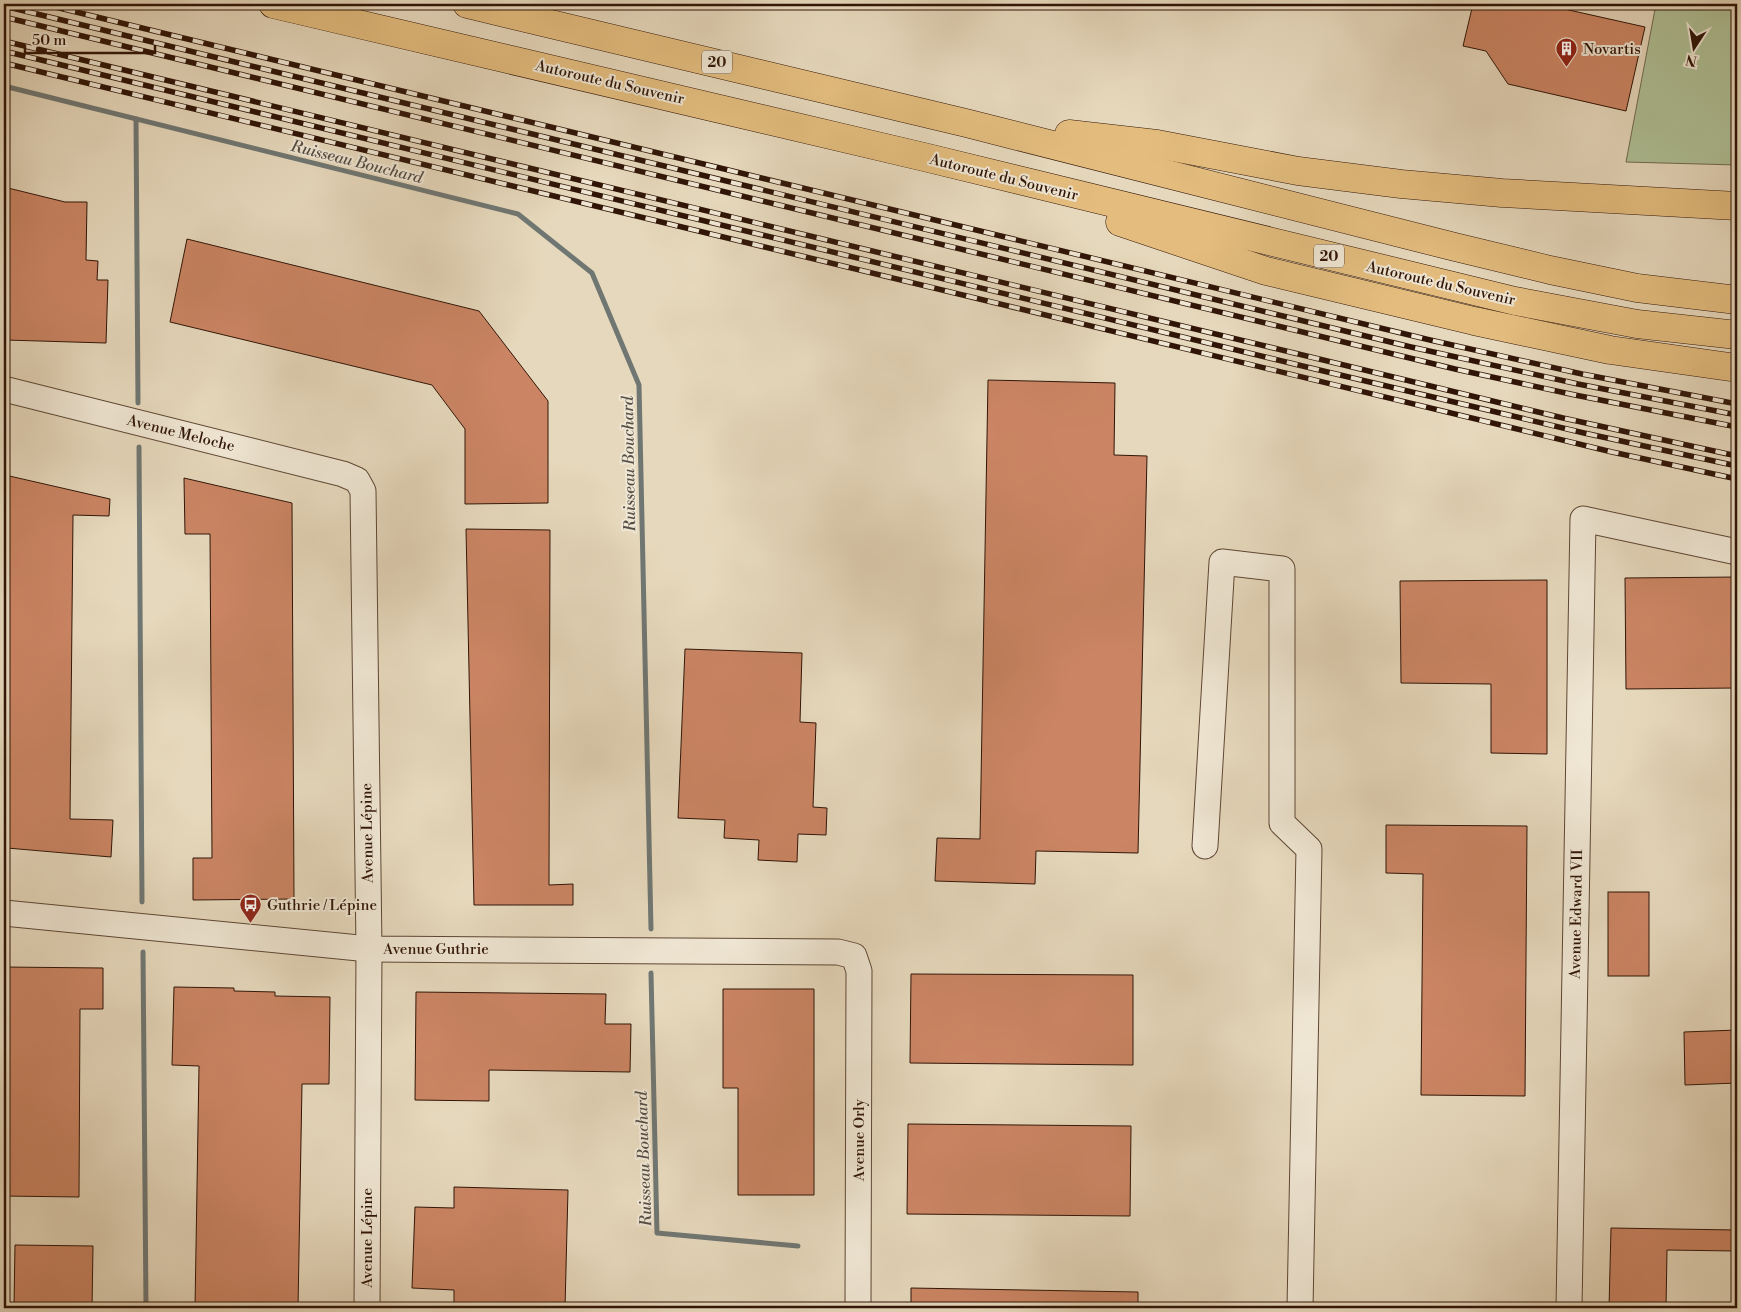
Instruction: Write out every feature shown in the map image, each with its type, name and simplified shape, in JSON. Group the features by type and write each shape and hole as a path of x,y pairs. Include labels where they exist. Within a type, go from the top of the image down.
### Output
{"highway":[{"name":"Autoroute du Souvenir","path":"273,4 924,157 1515,301 1637,324 1737,335"},
{"name":"20","path":"467,4 966,122 1550,270 1637,288 1737,300"},
{"path":"966,122 1157,144 1289,169 1370,181 1512,193 1737,206"},
{"path":"924,157 1266,271 1530,334 1638,354 1737,368"},
{"path":"1632,200 1737,186"}],"street":[{"name":"Avenue Meloche","path":"4,390 344,474 357,480"},
{"name":"Avenue Lépine","path":"357,480 363,491 369,949 367,1308"},
{"name":"Avenue Edward VII","path":"1569,1308 1583,520 1737,552"},
{"path":"1205,846 1222,562 1282,569 1282,822 1309,849 1300,1308"},
{"name":"Avenue Guthrie","path":"4,913 369,949 838,952 854,956 859,971"},
{"name":"Avenue Orly","path":"858,1308 859,971"}],"green space":[{"path":"1656,4 1737,4 1737,165 1626,162"}],"building":[{"name":"Novartis","path":"1473,4 1542,4 1645,27 1626,111 1508,84 1486,51 1463,46"},
{"path":"4,187 65,202 87,202 86,260 98,261 97,280 108,280 106,343 6,340 7,330 4,330"},
{"path":"187,239 479,311 548,401 548,503 465,504 465,429 432,385 170,322"},
{"path":"988,380 1115,383 1114,455 1147,456 1138,853 1036,851 1035,884 935,881 937,838 980,839"},
{"path":"5,475 110,499 109,516 73,515 70,819 113,820 111,857 7,848"},
{"path":"184,478 292,503 294,899 193,900 193,858 212,858 210,534 185,534"},
{"path":"466,529 550,530 549,885 573,884 573,905 474,905"},
{"path":"1737,577 1737,688 1626,689 1625,578"},
{"path":"1547,580 1547,754 1491,753 1491,684 1401,683 1400,581"},
{"path":"685,649 802,653 800,722 816,723 813,807 827,808 826,835 798,834 797,862 758,860 759,840 724,838 725,820 678,818"},
{"path":"1386,825 1527,826 1525,1096 1421,1095 1423,874 1386,873"},
{"path":"1608,892 1649,892 1649,976 1608,976"},
{"path":"4,967 103,968 103,1009 80,1009 79,1197 4,1196"},
{"path":"911,974 1133,975 1133,1065 910,1063"},
{"path":"174,987 234,988 234,991 275,992 275,996 330,997 329,1084 302,1084 298,1308 195,1308 199,1066 172,1065"},
{"path":"723,989 814,989 814,1195 738,1195 738,1088 723,1088"},
{"path":"416,992 606,994 605,1024 631,1024 630,1072 489,1070 489,1101 415,1100"},
{"path":"1737,1030 1737,1083 1685,1085 1684,1032"},
{"path":"908,1124 1131,1126 1130,1216 907,1214"},
{"path":"454,1187 568,1190 565,1308 454,1307 454,1290 412,1288 415,1207 454,1208"},
{"path":"1611,1228 1737,1230 1736,1251 1667,1250 1666,1308 1609,1308"},
{"path":"15,1245 93,1246 92,1308 14,1308"},
{"path":"911,1288 1138,1292 1138,1308 911,1308"}],"waterway":[{"name":"Ruisseau Bouchard","path":"4,86 518,214 592,273 639,385 651,929"},
{"path":"136,119 138,403"},
{"path":"139,447 142,902"},
{"path":"143,952 146,1308"},
{"name":"Ruisseau Bouchard","path":"651,973 657,1233 798,1246"}],"railway":[{"path":"43,4 1430,340 1582,374 1737,404"},
{"path":"4,6 1411,347 1578,384 1737,415"},
{"path":"4,17 1455,369 1737,427"},
{"path":"4,41 1563,418 1737,456"},
{"path":"4,51 1315,369 1584,433 1737,466"},
{"path":"4,63 1612,452 1737,479"}],"place":[{"name":"Novartis","path":"1567,68"},
{"name":"Guthrie / Lépine","path":"251,924"}]}
